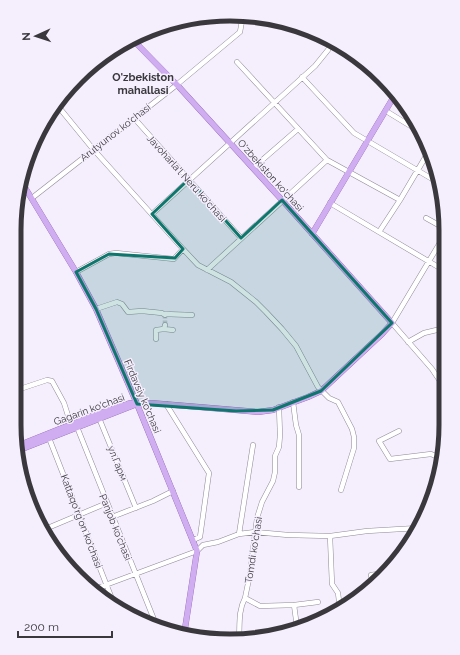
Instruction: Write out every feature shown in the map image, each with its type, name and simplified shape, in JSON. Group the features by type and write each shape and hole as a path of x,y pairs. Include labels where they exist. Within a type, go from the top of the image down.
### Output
{"main road":[{"name":"O'zbekiston ko'chasi","path":"137,44 177,85 253,168 392,323"},
{"path":"312,234 393,99"},
{"name":"Firdavsiy ko'chasi","path":"25,188 76,272 96,309 137,404 197,551 185,629"},
{"path":"137,404 151,403 258,412 279,408 321,391 392,323"},
{"name":"Gagarin ko'chasi","path":"23,449 130,403 137,404"},
{"name":"Gagarin ko'chasi","path":"22,444 137,404"}],"street":[{"name":"Arutyunov ko'chasi","path":"32,198 177,85 240,32 242,21"},
{"path":"152,214 302,77 330,47"},
{"path":"236,62 327,160 400,200"},
{"path":"302,77 354,134 433,180"},
{"path":"60,109 93,149 198,265 231,282 256,302 282,329 296,346 321,391 329,398 338,402 352,429 354,437 354,448 341,490"},
{"path":"386,111 411,125"},
{"name":"Javoharla'l Neru ko'chasi","path":"134,118 241,238"},
{"path":"253,168 298,129"},
{"path":"379,232 426,157"},
{"path":"207,270 327,160"},
{"path":"330,203 439,269"},
{"path":"426,218 439,225"},
{"path":"439,245 392,323 439,380"},
{"path":"76,272 109,254 116,253 174,258 184,249"},
{"path":"96,309 117,302 122,304 128,312 142,311 192,315"},
{"path":"156,339 156,330 164,327 173,330"},
{"path":"408,342 424,333 439,329"},
{"name":"Panjob ko'chasi","path":"21,389 47,380 52,381 54,384 64,403 107,503 154,620"},
{"path":"293,402 296,425 300,435 299,487"},
{"path":"166,404 209,473 200,536 193,540"},
{"name":"Tomdi ko'chasi","path":"239,634 240,606 245,598 250,574 257,518 262,502 273,481 275,472 275,456 279,447 280,435 279,408"},
{"name":"ул.Гарм","path":"99,418 136,508"},
{"path":"399,431 379,441 390,459 431,454 436,456"},
{"name":"Kattaqo'rg'on ko'chasi","path":"49,438 111,597"},
{"path":"239,534 253,445"},
{"path":"112,517 173,491"},
{"path":"48,527 107,503"},
{"path":"99,588 197,551 203,545 218,542 239,534 255,532 288,535 330,536 388,529 411,530"},
{"path":"330,536 332,584 338,593 339,603"},
{"path":"245,598 260,606 294,605 318,602"},
{"path":"294,605 296,623"}],"highlighted area":[{"path":"189,179 241,238 282,200 392,323 321,391 273,410 236,411 137,404 96,309 76,272 109,254 175,258 183,249 152,214"}],"tunnel":[{"path":"165,315 165,325"}],"district":[{"name":"O'zbekiston mahallasi","path":"143,83"}]}
